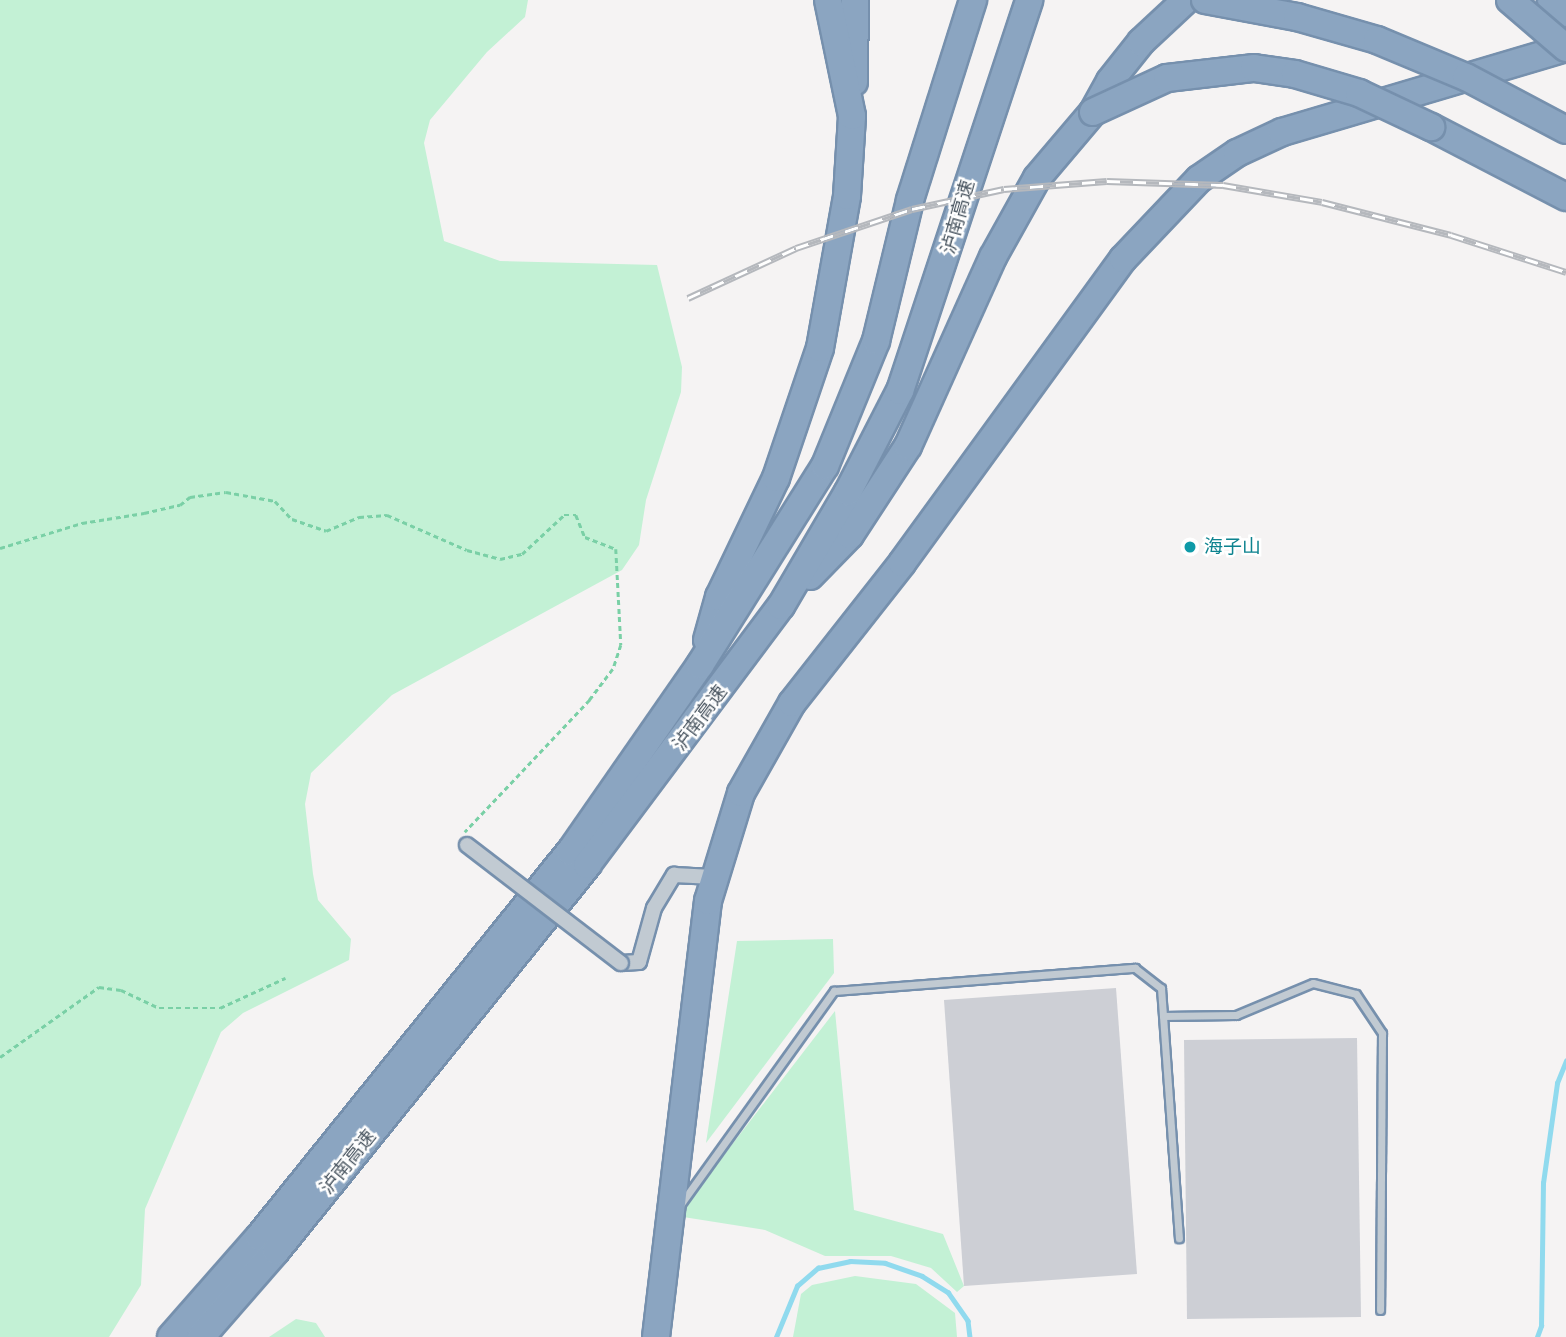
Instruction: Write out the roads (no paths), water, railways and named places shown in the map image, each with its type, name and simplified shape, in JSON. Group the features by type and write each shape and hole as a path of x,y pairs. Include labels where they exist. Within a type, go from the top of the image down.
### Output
{"highway":[{"path":"828,0 852,116"},
{"path":"700,665 719,597 776,478 820,348 847,195 855,0"},
{"name":"泸南高速","path":"171,1337 259,1237 570,852 700,665 825,466 845,423 891,290 910,200 973,0"},
{"name":"泸南高速","path":"201,1337 276,1251 587,865 781,606 848,492 900,391 1029,0"},
{"path":"781,606 850,535 908,446 993,257 1037,178 1093,112 1110,81 1141,42 1186,0"},
{"path":"1205,0 1297,16 1377,40 1491,88 1566,130"},
{"path":"1510,0 1566,48"},
{"path":"1551,0 1566,13"},
{"path":"656,1337 696,978 713,877 741,793 776,727 902,563 1123,259 1170,205 1220,163 1282,132 1566,48"},
{"path":"1093,112 1167,78 1254,68 1295,74 1349,89 1431,127 1566,197"}],"street":[{"path":"467,845 621,963 639,962 654,908 674,874 713,877"}],"lane":[{"path":"670,1220 834,991 1135,968 1161,988 1180,1238"},
{"path":"1163,1016 1236,1015 1313,984 1356,994 1382,1033 1380,1310"}],"waterway":[{"path":"1537,1337 1541,1326 1543,1183 1557,1083 1566,1061"},
{"path":"776,1337 797,1286 818,1268 850,1261 885,1263 922,1276 948,1292 968,1321 970,1337"}],"railway":[{"path":"688,298 796,248 912,209 1004,189 1107,181 1223,185 1322,202 1451,235 1566,272"}],"place":[{"name":"海子山","path":"1190,547"}]}
